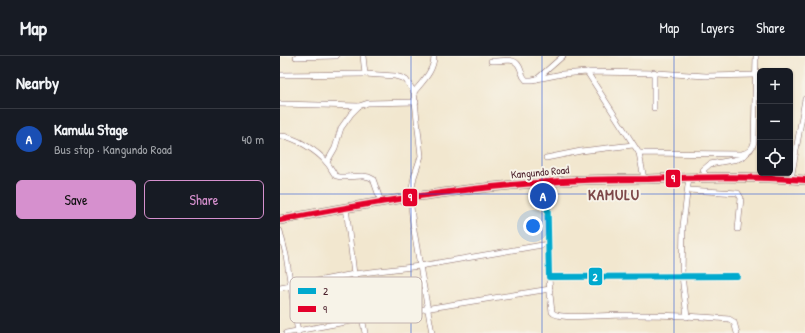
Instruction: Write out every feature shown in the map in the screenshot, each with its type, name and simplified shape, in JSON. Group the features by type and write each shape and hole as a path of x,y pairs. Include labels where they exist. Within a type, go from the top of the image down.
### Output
{"highway":[{"name":"Kangundo Road","path":"280,220 381,202 466,190 547,182 689,177 805,180"}],"street":[{"path":"296,57 336,56"},
{"path":"363,56 365,74"},
{"path":"414,92 429,73 434,63 434,56"},
{"path":"537,79 563,56"},
{"path":"707,178 704,170 710,164 743,157 753,146 756,56"},
{"path":"491,61 507,60 515,62 518,64 522,76 526,80 562,74 587,72 654,72 706,76 756,75"},
{"path":"587,72 634,145 638,153 644,179"},
{"path":"654,72 654,108"},
{"path":"280,75 365,74 395,76 406,80 414,92 416,102 421,156 414,177 410,198 422,277"},
{"path":"791,179 805,99"},
{"path":"280,104 359,106 368,103 416,102"},
{"path":"327,162 334,148 340,128 359,106"},
{"path":"280,136 288,137 309,148 327,162 334,174 339,177 365,176 373,180 381,202"},
{"path":"546,158 581,151 634,145"},
{"path":"638,153 742,154 748,152"},
{"path":"687,317 682,276 683,226 689,177"},
{"path":"547,182 549,277 552,312 557,315 575,316 627,314 732,320 737,333"},
{"path":"688,190 738,193 741,198 738,229"},
{"path":"346,208 355,277"},
{"path":"280,231 290,281"},
{"path":"338,277 420,266 548,244"},
{"path":"549,277 737,276"},
{"path":"422,278 432,333"},
{"path":"280,288 290,286"},
{"path":"422,309 550,289"},
{"path":"286,333 342,323"},
{"path":"363,323 364,333"}],"transit line":[{"name":"9","path":"280,220 380,202 447,192 561,181 726,177 805,180"},
{"name":"2","path":"547,182 549,277 737,276"}],"place":[{"name":"Kamulu Stage","path":"543,196"}],"district":[{"name":"KAMULU","path":"614,194"}]}
